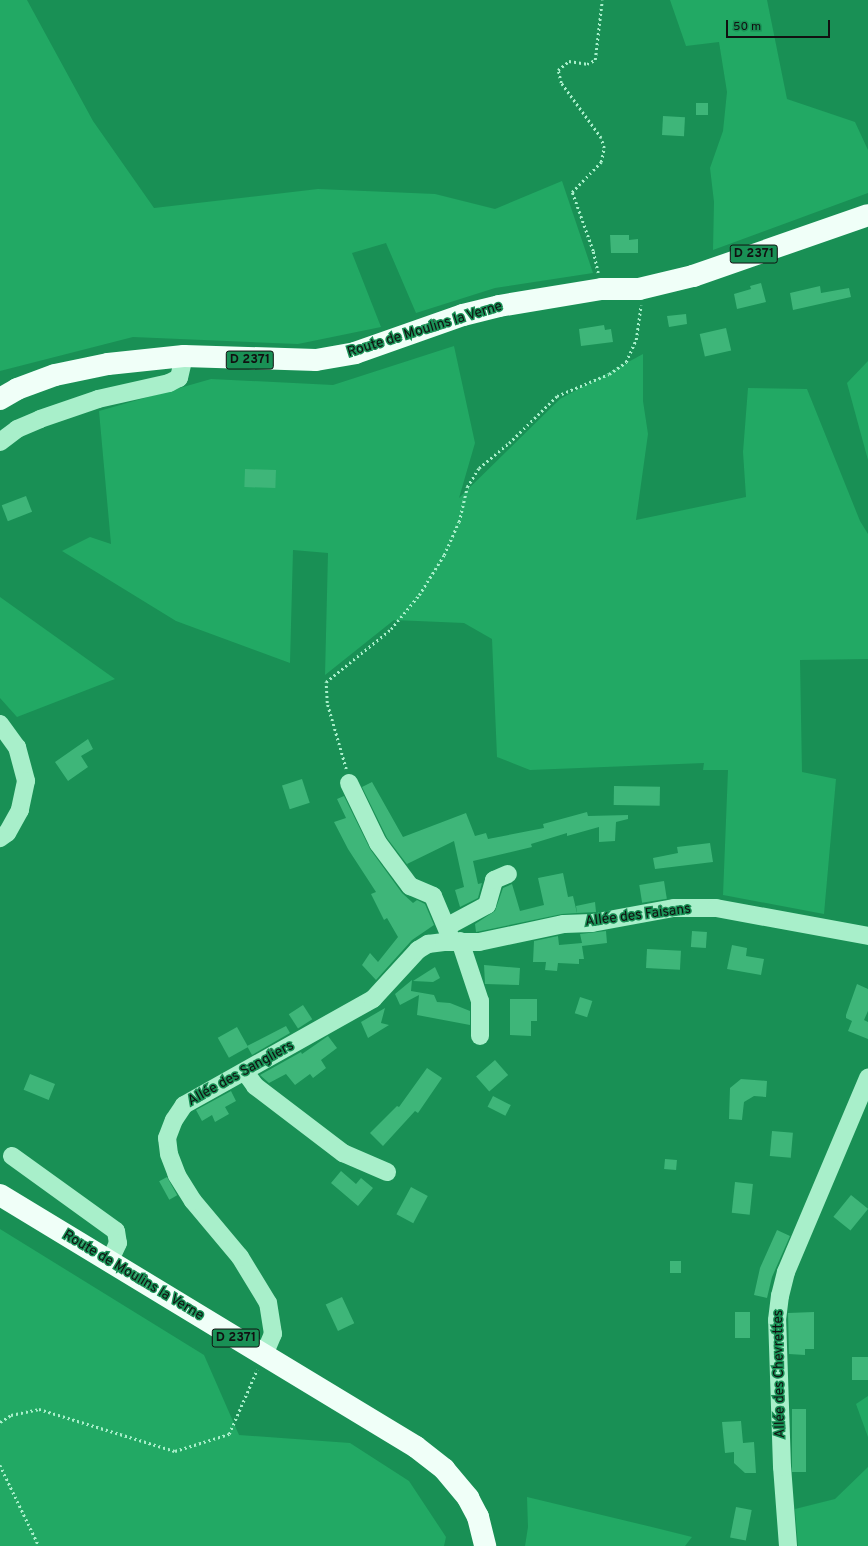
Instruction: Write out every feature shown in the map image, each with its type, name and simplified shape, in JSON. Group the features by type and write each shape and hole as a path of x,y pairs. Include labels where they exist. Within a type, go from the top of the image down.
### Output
{"main road":[{"name":"Route de Moulins la Verne","path":"0,399 17,389 55,375 108,364 184,356 316,360 355,353 463,315 499,306 602,289 639,289 693,276 868,214"},
{"name":"Route de Moulins la Verne","path":"0,1195 416,1447 444,1469 463,1491 478,1517 486,1546"}],"street":[{"path":"0,442 18,429 40,419 98,399 169,383 179,378 184,356"},
{"path":"0,724 18,747 26,781 20,810 6,833 0,838"},
{"path":"349,783 378,843 410,886 433,896 453,936 480,1001 480,1036"},
{"path":"453,936 487,905 494,880 508,874"},
{"name":"Allée des Faisans","path":"479,942 564,924 592,923 674,908 716,908 868,936"},
{"name":"Allée des Sangliers","path":"264,1355 273,1334 268,1303 240,1257 185,1188 169,1154 167,1138 174,1120 184,1105 373,999 418,950 428,944 453,936 479,942"},
{"path":"245,1072 255,1086 343,1152 387,1172"},
{"name":"Allée des Chevrettes","path":"788,1544 782,1467 778,1336 780,1296 786,1272 868,1078"},
{"path":"12,1156 116,1231 118,1243 109,1262"}],"path":[{"path":"602,0 598,51 595,60 586,64 569,61 558,70 560,83 601,138 604,148 601,162 572,192 593,251 602,289"},
{"path":"349,783 337,731 327,703 326,682 391,629 419,595 444,555 459,522 467,487 479,468 510,443 557,396 609,374 626,362 636,340 642,312 639,289"},
{"path":"0,1422 11,1415 39,1409 175,1451 228,1434 264,1355"},
{"path":"0,1465 39,1546"}],"green space":[{"path":"0,0 27,0 93,121 154,208 318,189 435,194 495,209 562,181 593,273 495,288 416,313 386,243 352,253 381,327 298,344 133,337 0,371"},
{"path":"670,0 767,0 787,99 855,122 868,150 868,193 713,250 714,202 710,168 723,131 727,92 719,42 686,46"},
{"path":"454,346 475,443 459,498 560,399 643,354 643,401 648,434 636,520 746,497 743,452 748,388 807,389 860,521 868,534 868,659 800,660 802,772 836,779 824,914 723,895 728,770 703,770 704,763 530,770 497,757 492,639 464,623 394,620 325,675 328,553 293,550 290,663 176,621 62,551 90,537 111,544 99,411 211,379 333,385"},
{"path":"868,361 868,460 847,383"},
{"path":"0,597 115,679 17,717 0,698"},
{"path":"0,1229 204,1355 239,1435 350,1443 409,1481 446,1537 444,1546 0,1546"},
{"path":"868,1396 868,1437 856,1404"},
{"path":"868,1467 868,1546 798,1546 795,1509 835,1499"},
{"path":"527,1497 692,1537 685,1546 525,1546 528,1527"}],"building":[{"path":"696,103 708,103 708,115 696,115"},
{"path":"663,116 685,117 684,136 662,135"},
{"path":"610,235 629,235 629,240 638,239 638,253 611,253"},
{"path":"761,283 766,302 737,309 734,294 751,289 750,286"},
{"path":"820,286 821,293 849,288 851,297 793,310 790,293"},
{"path":"686,314 687,324 669,327 667,316"},
{"path":"604,325 605,330 611,329 613,342 581,346 579,329"},
{"path":"726,328 731,350 705,356 700,334"},
{"path":"245,469 276,470 275,488 244,487"},
{"path":"26,496 32,512 8,521 2,505"},
{"path":"88,739 93,749 81,756 88,767 68,781 55,762"},
{"path":"302,779 310,803 290,809 282,785"},
{"path":"372,782 403,837 466,813 475,836 486,833 488,839 544,828 543,824 587,812 588,816 628,815 628,819 616,822 615,841 599,842 599,827 567,836 567,833 531,844 532,847 473,861 478,884 482,883 478,898 460,907 455,890 464,887 454,841 407,864 409,867 387,838 362,787"},
{"path":"614,786 660,787 660,806 614,805"},
{"path":"344,796 370,849 402,893 413,903 417,900 425,904 434,925 412,940 376,980 362,965 370,953 378,962 398,937 387,918 384,920 371,894 376,892 348,849 334,822 346,818 337,799"},
{"path":"710,843 713,862 655,869 653,858 678,853 677,847"},
{"path":"563,873 568,897 573,896 577,913 562,914 476,932 475,924 495,911 503,888 512,884 520,911 544,905 538,878"},
{"path":"664,881 667,899 642,903 639,885"},
{"path":"595,902 596,912 577,913 576,906"},
{"path":"606,931 607,943 582,946 584,959 579,959 579,964 558,963 557,971 545,970 546,962 533,962 534,941 558,936 559,945 582,943 580,934"},
{"path":"692,931 707,932 706,948 691,947"},
{"path":"732,945 747,948 746,956 764,959 761,975 727,969"},
{"path":"647,949 681,951 680,970 646,968"},
{"path":"484,965 520,968 519,985 485,984"},
{"path":"435,967 440,978 433,982 413,981"},
{"path":"412,980 411,991 434,995 437,1002 450,1003 470,1011 470,1025 417,1015 419,995 400,1005 395,994"},
{"path":"857,984 868,989 868,1011 864,1020 868,1022 868,1039 848,1031 852,1021 846,1018 846,1015"},
{"path":"580,997 592,1001 587,1017 575,1013"},
{"path":"510,999 537,999 537,1021 531,1021 531,1036 510,1035"},
{"path":"303,1005 312,1019 298,1029 289,1014"},
{"path":"385,1008 381,1023 389,1025 368,1038 361,1022"},
{"path":"286,1026 290,1033 252,1055 247,1046"},
{"path":"237,1027 248,1047 229,1058 218,1038"},
{"path":"328,1036 337,1048 321,1060 326,1068 313,1078 310,1074 295,1085 286,1074 269,1083 260,1075 301,1052 302,1054"},
{"path":"495,1060 508,1075 489,1091 476,1076"},
{"path":"427,1068 442,1078 418,1113 415,1111 383,1146 370,1133 397,1106 399,1107"},
{"path":"30,1074 55,1084 49,1100 24,1090"},
{"path":"741,1079 767,1081 766,1097 754,1096 744,1102 742,1120 729,1119 730,1088"},
{"path":"231,1091 236,1101 225,1107 229,1114 215,1122 212,1115 202,1121 196,1110"},
{"path":"493,1096 511,1105 505,1116 488,1107"},
{"path":"772,1131 793,1133 791,1158 770,1156"},
{"path":"665,1159 677,1160 676,1170 664,1169"},
{"path":"341,1171 356,1184 361,1178 373,1188 358,1206 331,1183"},
{"path":"167,1177 177,1195 169,1200 159,1181"},
{"path":"735,1182 753,1184 750,1215 732,1213"},
{"path":"411,1187 428,1196 413,1223 396,1214"},
{"path":"851,1195 868,1209 850,1231 833,1217"},
{"path":"777,1230 790,1236 772,1277 767,1298 754,1295 760,1268"},
{"path":"670,1261 681,1261 681,1273 670,1273"},
{"path":"342,1297 354,1323 338,1331 326,1305"},
{"path":"735,1312 750,1312 750,1338 735,1338"},
{"path":"814,1312 814,1349 805,1349 805,1355 789,1354 788,1313"},
{"path":"852,1357 868,1357 868,1380 852,1380"},
{"path":"792,1409 806,1409 806,1472 792,1472"},
{"path":"741,1421 743,1443 754,1442 756,1473 745,1473 734,1463 734,1452 725,1453 722,1422"},
{"path":"736,1507 752,1510 746,1540 730,1537"}]}
